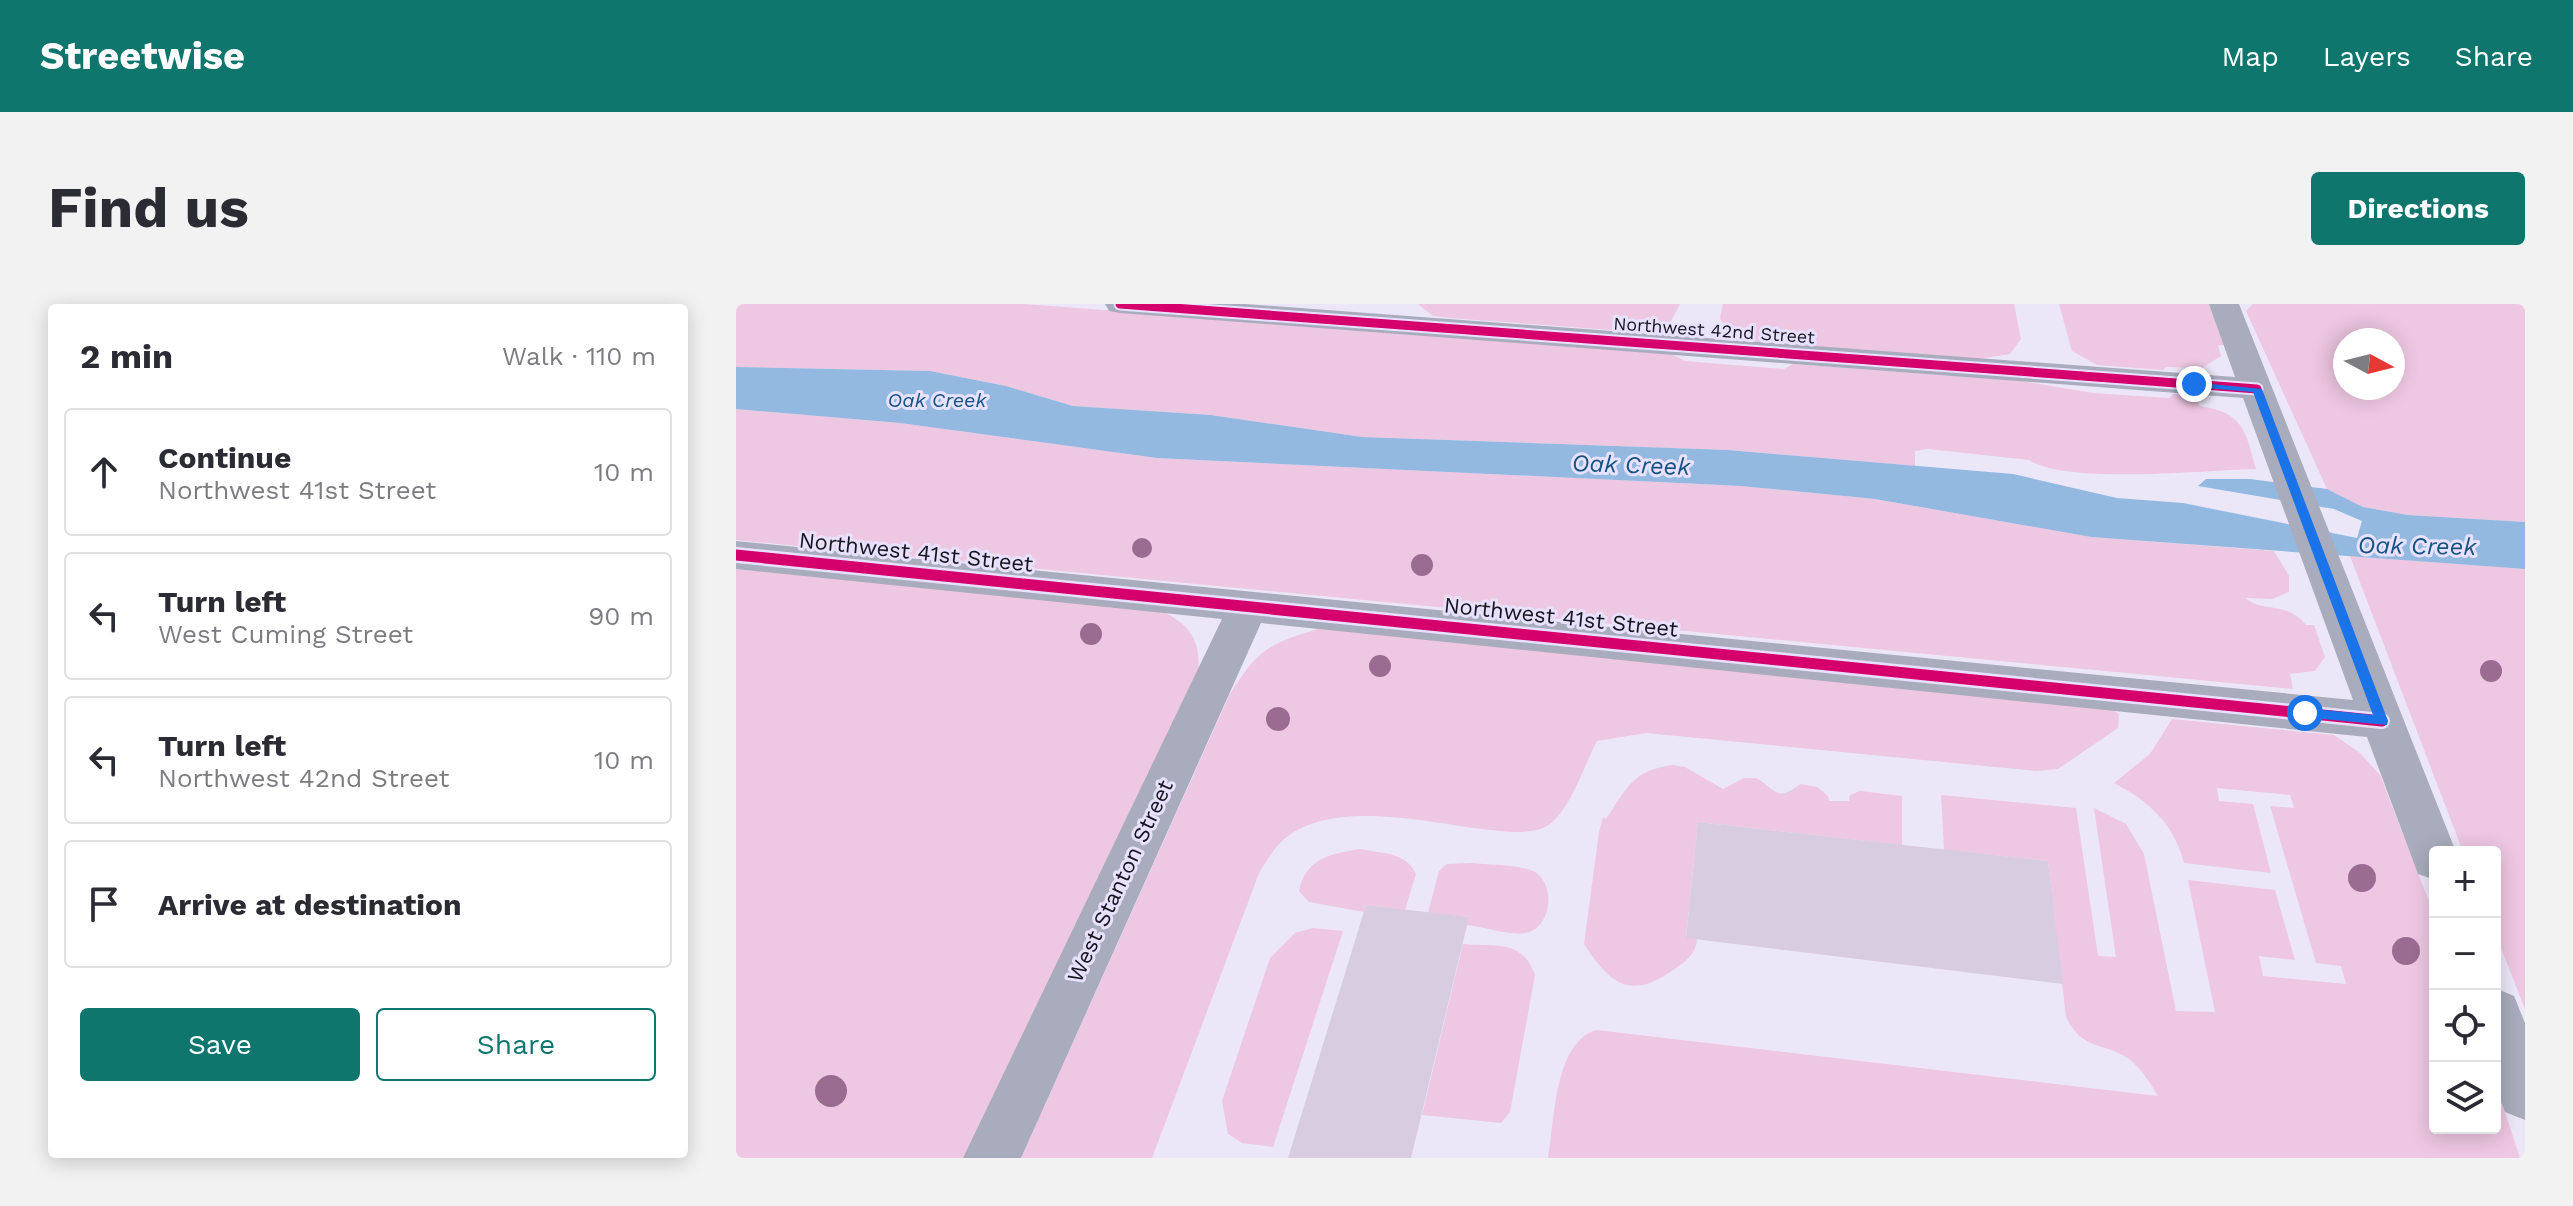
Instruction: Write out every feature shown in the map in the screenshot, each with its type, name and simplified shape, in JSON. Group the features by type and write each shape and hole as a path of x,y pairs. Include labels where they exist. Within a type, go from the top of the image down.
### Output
{"street":[{"name":"Northwest 42nd Street","path":"1120,304 1384,314 2257,389"},
{"path":"2224,304 2430,846"},
{"name":"Northwest 41st Street","path":"736,555 1249,604 2382,721"},
{"name":"West Stanton Street","path":"992,1158 1249,604"},
{"path":"2501,1030 2525,1092"}],"shaded area":[{"path":"736,304 1024,304 1670,353 1685,361 1784,369 1793,364 2021,381 2093,393 2169,398 2174,394 2194,394 2200,406 2226,413 2240,426 2256,469 2104,474 2048,468 2029,460 1928,449 1915,451 1915,466 1728,450 1362,437 1211,415 1073,406 1006,386 930,371 736,367"},
{"path":"1418,304 1680,304 1670,323 1638,332 1433,316"},
{"path":"1723,304 2014,304 2021,339 2010,354 1979,359 1755,342 1725,328 1720,318"},
{"path":"2059,304 2210,304 2224,345 2218,345 2221,356 2202,368 2166,367 2163,370 2097,365 2072,351"},
{"path":"2253,304 2525,304 2525,522 2408,515 2363,507 2327,489 2246,311"},
{"path":"736,409 900,423 1157,458 1741,486 1875,499 2091,537 2274,551 2289,576 2289,592 2272,599 2245,598 2253,603 2291,612 2306,625 2314,625 2325,657 2315,671 2290,674 2293,689 736,540"},
{"path":"2350,556 2525,569 2525,1009 2501,948 2501,846 2461,846"},
{"path":"736,569 1158,609 1180,622 1193,637 1198,656 1198,682 965,1158 736,1158"},
{"path":"1325,627 2105,704 2119,714 2118,728 2058,769 2036,771 1646,733 1597,741 1560,814 1536,830 1482,829 1377,816 1323,820 1300,829 1280,843 1259,873 1152,1158 1021,1158 1229,696 1249,667 1268,649"},
{"path":"2172,719 2334,735 2360,753 2380,775 2429,902 2429,1134 2501,1134 2501,1099 2520,1158 1548,1158 1564,1066 1582,1038 1596,1030 2158,1096 2129,1059 2079,1036 2066,1017 2048,861 1944,850 1941,795 2076,808 2098,956 2116,957 2094,808 2126,824 2144,854 2176,1011 2215,1012 2188,880 2275,890 2295,960 2259,956 2263,976 2346,984 2341,966 2316,963 2270,806 2294,808 2290,795 2217,788 2219,801 2253,804 2271,873 2184,863 2167,825 2149,806 2114,783 2150,754"},
{"path":"1673,765 1685,767 1723,789 1744,778 1756,778 1777,793 1801,784 1817,787 1828,796 1829,801 1849,801 1850,795 1860,791 1902,796 1902,845 1698,822 1686,937 1697,939 1695,949 1683,963 1661,978 1635,986 1624,984 1604,970 1584,944 1599,832 1603,817 1606,819 1633,782 1649,771"},
{"path":"1360,849 1399,857 1411,867 1416,874 1405,910 1366,905 1364,912 1309,902 1299,891 1302,880 1313,865 1329,856"},
{"path":"1447,864 1519,867 1540,876 1548,893 1548,902 1547,912 1537,927 1529,932 1507,933 1467,925 1469,917 1428,913 1439,871"},
{"path":"1313,928 1343,931 1273,1147 1242,1143 1228,1134 1222,1101 1270,958 1295,933"},
{"path":"1463,944 1515,950 1530,963 1535,975 1510,1112 1501,1123 1422,1115"}],"water":[{"name":"Oak Creek","path":"736,367 930,371 1006,386 1073,406 1211,415 1362,437 1728,450 2013,474 2117,498 2183,503 2357,538 2362,521 2334,509 2198,486 2206,479 2250,479 2327,489 2363,507 2408,515 2525,522 2525,569 2091,537 1875,499 1741,486 1157,458 900,423 736,409"}],"building":[{"path":"1698,822 2048,861 2063,984 1686,938"},
{"path":"1366,905 1469,917 1411,1158 1288,1158"}],"cycle path":[{"path":"1120,304 2257,389"},
{"path":"736,555 2382,721"}],"route":[{"path":"2194,384 2257,389 2382,721 2305,713"}]}
